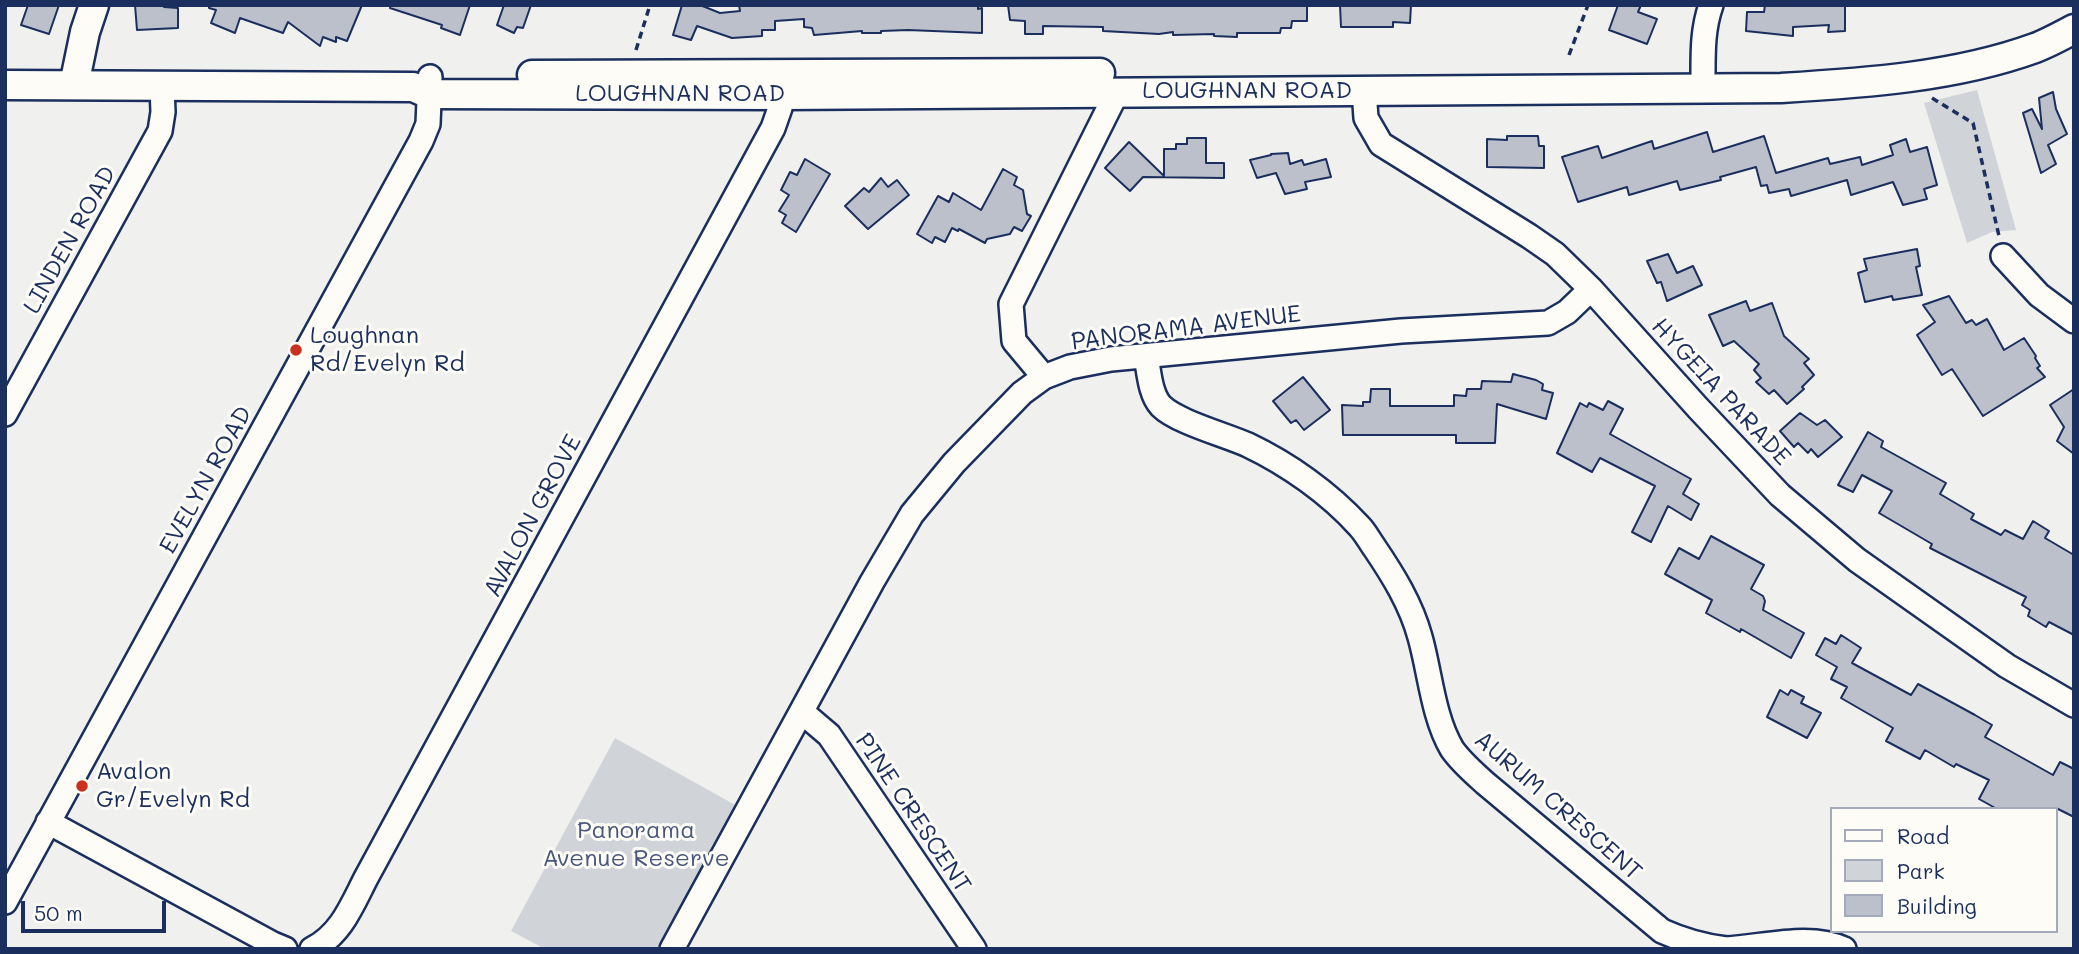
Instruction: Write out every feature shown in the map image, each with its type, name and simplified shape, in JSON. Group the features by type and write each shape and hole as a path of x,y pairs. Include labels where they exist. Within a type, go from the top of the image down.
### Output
{"main road":[{"path":"74,85 85,32 94,5"},
{"name":"LOUGHNAN ROAD","path":"5,85 424,86 782,94 1782,88 1864,83 1974,65 2036,48 2074,27"},
{"name":"LOUGHNAN ROAD","path":"424,86 637,74 1815,71 1923,58 2033,30 2074,27"}],"street":[{"path":"1703,73 1703,43 1711,5"},
{"name":"LINDEN ROAD","path":"5,414 160,131 163,112 162,86"},
{"name":"EVELYN ROAD","path":"5,902 421,141 428,124 424,86"},
{"name":"HYGEIA PARADE","path":"1364,90 1366,118 1381,144 1555,254 1591,289 1780,495 1868,567 2007,666 2074,705"},
{"path":"1044,377 1014,341 1011,304 1117,92"},
{"name":"AVALON GROVE","path":"312,949 324,943 339,929 764,145 779,111 782,94"},
{"path":"2003,256 2039,295 2074,321"},
{"name":"PANORAMA AVENUE","path":"672,949 872,582 912,514 954,463 1022,393 1044,377 1070,367 1146,356 1401,331 1548,323 1567,312 1591,289"},
{"name":"AURUM CRESCENT","path":"1146,356 1153,392 1171,414 1246,444 1276,460 1314,485 1360,526 1405,597 1419,635 1443,728 1452,749 1485,783 1662,931 1683,941 1726,949 1807,941 1844,949"},
{"name":"PINE CRESCENT","path":"802,712 829,735 974,949"},
{"path":"48,821 285,949"}],"path":[{"path":"633,59 650,5"},
{"path":"1569,55 1588,5"},
{"path":"1932,98 1973,123 2003,256"}],"green space":[{"path":"1977,90 2016,230 1992,232 1967,243 1924,103"},
{"name":"Panorama Avenue Reserve","path":"615,738 737,806 659,949 545,949 511,931"}],"building":[{"path":"28,5 59,5 49,34 21,25"},
{"path":"135,5 178,8 178,28 137,30"},
{"path":"209,5 362,5 347,41 336,37 336,42 323,37 320,46 288,22 283,33 240,18 235,33 211,23 216,10 209,8"},
{"path":"391,5 470,5 460,35 441,28 442,25 390,8"},
{"path":"504,5 531,5 523,28 517,27 514,33 497,25"},
{"path":"682,5 700,5 720,13 740,11 739,5 978,5 978,9 982,8 982,33 908,30 814,35 812,28 804,27 804,19 775,21 775,30 762,30 762,36 732,38 697,26 691,40 673,35"},
{"path":"1008,5 1307,5 1307,21 1292,21 1291,28 1281,28 1280,33 1237,33 1237,37 1214,34 1173,35 1173,32 1159,34 1103,31 1103,27 1043,26 1043,34 1025,34 1025,21 1010,20"},
{"path":"1340,5 1411,5 1410,23 1393,22 1393,27 1341,27"},
{"path":"1618,5 1641,5 1638,12 1657,19 1647,44 1609,30"},
{"path":"1765,5 1845,5 1845,31 1828,32 1829,25 1793,27 1793,36 1746,31 1747,12 1764,12"},
{"path":"2053,92 2056,109 2067,134 2048,145 2056,164 2041,173 2023,113 2032,109 2042,129 2039,98"},
{"path":"1707,132 1713,152 1764,136 1776,173 1828,158 1830,164 1860,157 1862,165 1893,155 1890,145 1906,139 1910,152 1927,147 1937,185 1924,189 1927,199 1903,205 1893,182 1851,195 1847,180 1791,196 1789,189 1769,193 1767,185 1761,186 1756,167 1720,177 1721,180 1680,190 1677,181 1629,195 1627,187 1578,202 1562,157 1598,146 1602,158 1652,141 1654,149"},
{"path":"1507,136 1538,136 1539,146 1544,146 1544,168 1487,167 1487,139 1507,140"},
{"path":"1187,138 1206,138 1206,163 1224,163 1224,178 1143,177 1130,191 1105,168 1129,142 1164,176 1164,149 1176,149 1176,144 1187,144"},
{"path":"1288,153 1290,164 1302,160 1304,165 1326,159 1331,177 1305,182 1307,189 1285,194 1276,173 1257,178 1250,160"},
{"path":"805,159 830,174 796,232 782,223 786,215 779,211 789,195 781,190 790,172 797,175"},
{"path":"1003,169 1017,177 1014,185 1023,190 1027,214 1031,216 1022,231 1014,227 1010,234 987,239 985,243 952,228 945,242 935,237 932,243 917,234 938,196 949,202 953,193 981,210"},
{"path":"881,178 888,187 897,180 909,195 868,229 845,206 864,188 869,192"},
{"path":"1917,249 1920,266 1916,267 1922,295 1893,300 1892,296 1865,302 1858,273 1867,270 1864,259"},
{"path":"1668,254 1677,273 1693,266 1702,285 1667,301 1661,282 1657,283 1647,261"},
{"path":"1949,296 1966,323 1972,320 1976,325 1987,319 2004,350 2024,338 2036,356 2040,366 2037,368 2045,377 1983,416 1952,369 1942,375 1917,335 1935,322 1923,305"},
{"path":"1746,301 1750,311 1772,303 1784,336 1809,359 1804,363 1814,375 1802,387 1804,389 1787,404 1774,390 1769,394 1756,382 1761,378 1754,370 1759,364 1734,341 1723,346 1709,315"},
{"path":"1513,374 1536,380 1543,384 1542,390 1553,393 1546,419 1497,404 1495,443 1456,443 1456,435 1343,435 1342,405 1363,406 1363,402 1370,402 1371,389 1390,389 1390,406 1454,406 1454,395 1466,396 1467,389 1481,389 1482,381 1511,382"},
{"path":"1303,377 1330,410 1304,430 1296,420 1291,423 1273,401"},
{"path":"2074,389 2074,454 2057,441 2064,427 2050,405"},
{"path":"1608,401 1623,409 1610,434 1691,479 1683,494 1699,504 1691,520 1668,506 1651,542 1632,532 1655,486 1600,458 1592,472 1557,453 1580,403 1587,407 1589,403 1603,410"},
{"path":"1800,413 1817,425 1825,420 1842,437 1818,457 1811,449 1808,453 1798,443 1794,447 1780,431"},
{"path":"1868,432 1883,441 1881,447 1946,483 1940,494 1974,514 1971,519 2001,535 2005,530 2023,539 2033,521 2049,531 2045,538 2074,555 2074,635 2049,622 2046,627 2028,616 2030,610 2022,605 2026,597 1930,548 1932,544 1879,513 1892,491 1862,475 1853,492 1838,485"},
{"path":"1711,536 1764,565 1751,589 1763,596 1763,610 1804,633 1791,658 1741,629 1740,632 1706,613 1712,600 1665,574 1679,548 1699,559"},
{"path":"1841,635 1861,648 1852,663 1911,695 1918,684 1992,725 1985,737 2053,775 2060,762 2074,769 2074,817 2058,807 1993,807 1979,799 1989,780 1956,764 1954,767 1925,750 1920,759 1886,741 1893,728 1841,698 1847,687 1831,679 1837,667 1816,655 1825,638 1836,644"},
{"path":"1780,690 1788,695 1791,690 1804,697 1801,703 1821,713 1807,738 1767,717"}],"place":[{"name":"Loughnan Rd/Evelyn Rd","path":"296,350"},
{"name":"Avalon Gr/Evelyn Rd","path":"82,786"}]}
